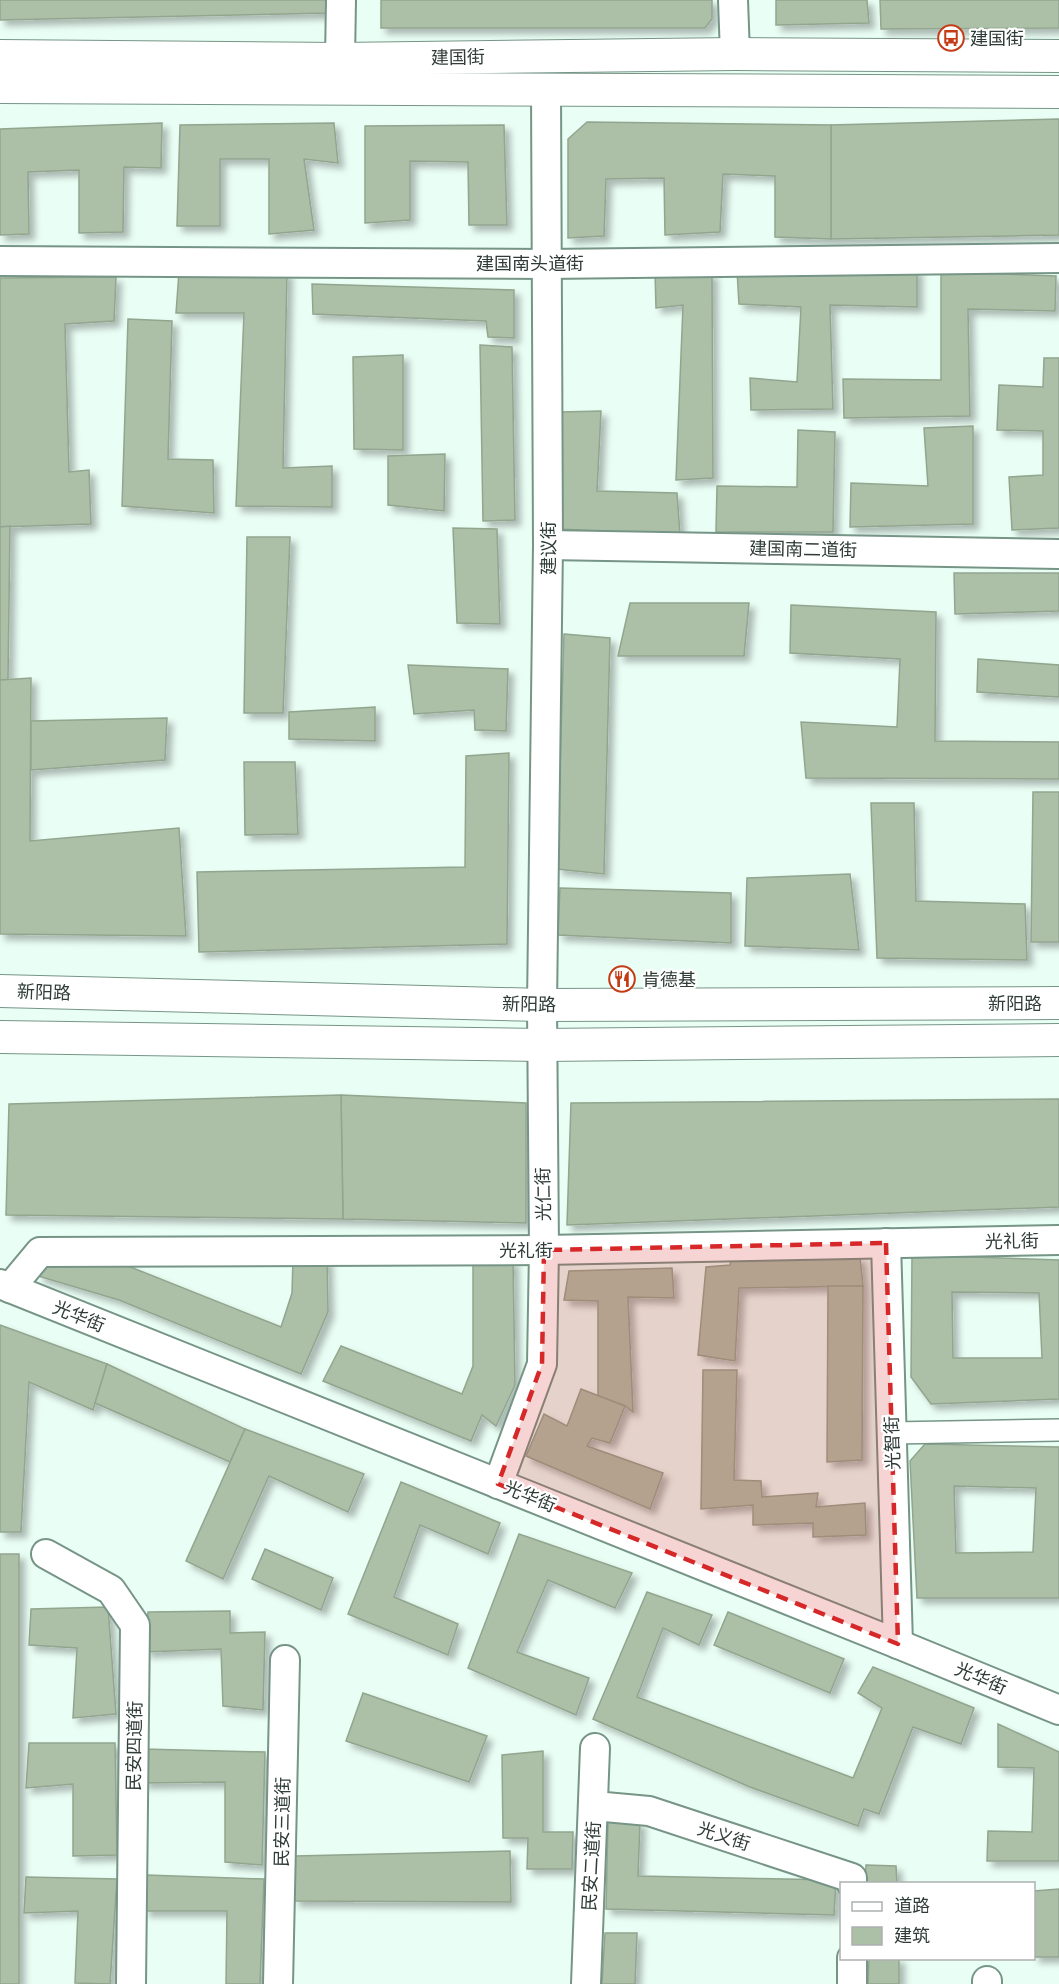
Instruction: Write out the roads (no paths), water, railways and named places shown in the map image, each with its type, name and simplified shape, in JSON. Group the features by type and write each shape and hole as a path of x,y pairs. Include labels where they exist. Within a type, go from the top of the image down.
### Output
{"main road":[{"name":"建国街","path":"0,56 340,59 735,54 1059,56"},
{"name":"建国街","path":"0,87 1059,92"},
{"name":"新阳路","path":"0,991 542,1005 1059,1003"},
{"name":"新阳路","path":"0,1037 542,1045 1059,1040"}],"street":[{"path":"340,59 341,0"},
{"path":"734,0 735,54"},
{"name":"建议街","path":"542,1005 548,544 546,90"},
{"name":"建国南头道街","path":"0,261 547,264 1059,258"},
{"name":"建国南二道街","path":"548,544 1059,554"},
{"name":"光仁街","path":"498,1484 542,1364 544,1250 542,1005"},
{"name":"光礼街","path":"5,1286 40,1252 544,1250 1059,1240"},
{"name":"光智街","path":"886,1243 898,1644"},
{"name":"光华街","path":"5,1286 1059,1710"},
{"path":"892,1433 1059,1430"},
{"name":"民安四道街","path":"46,1554 111,1590 135,1625 131,1984"},
{"name":"民安三道街","path":"278,1984 285,1660"},
{"name":"民安二道街","path":"586,1984 595,1748"},
{"name":"光义街","path":"594,1806 649,1811 852,1881"},
{"path":"852,1960 852,1984"}],"place":[{"name":"建国街","path":"951,38"},
{"name":"肯德基","path":"622,979"}]}
